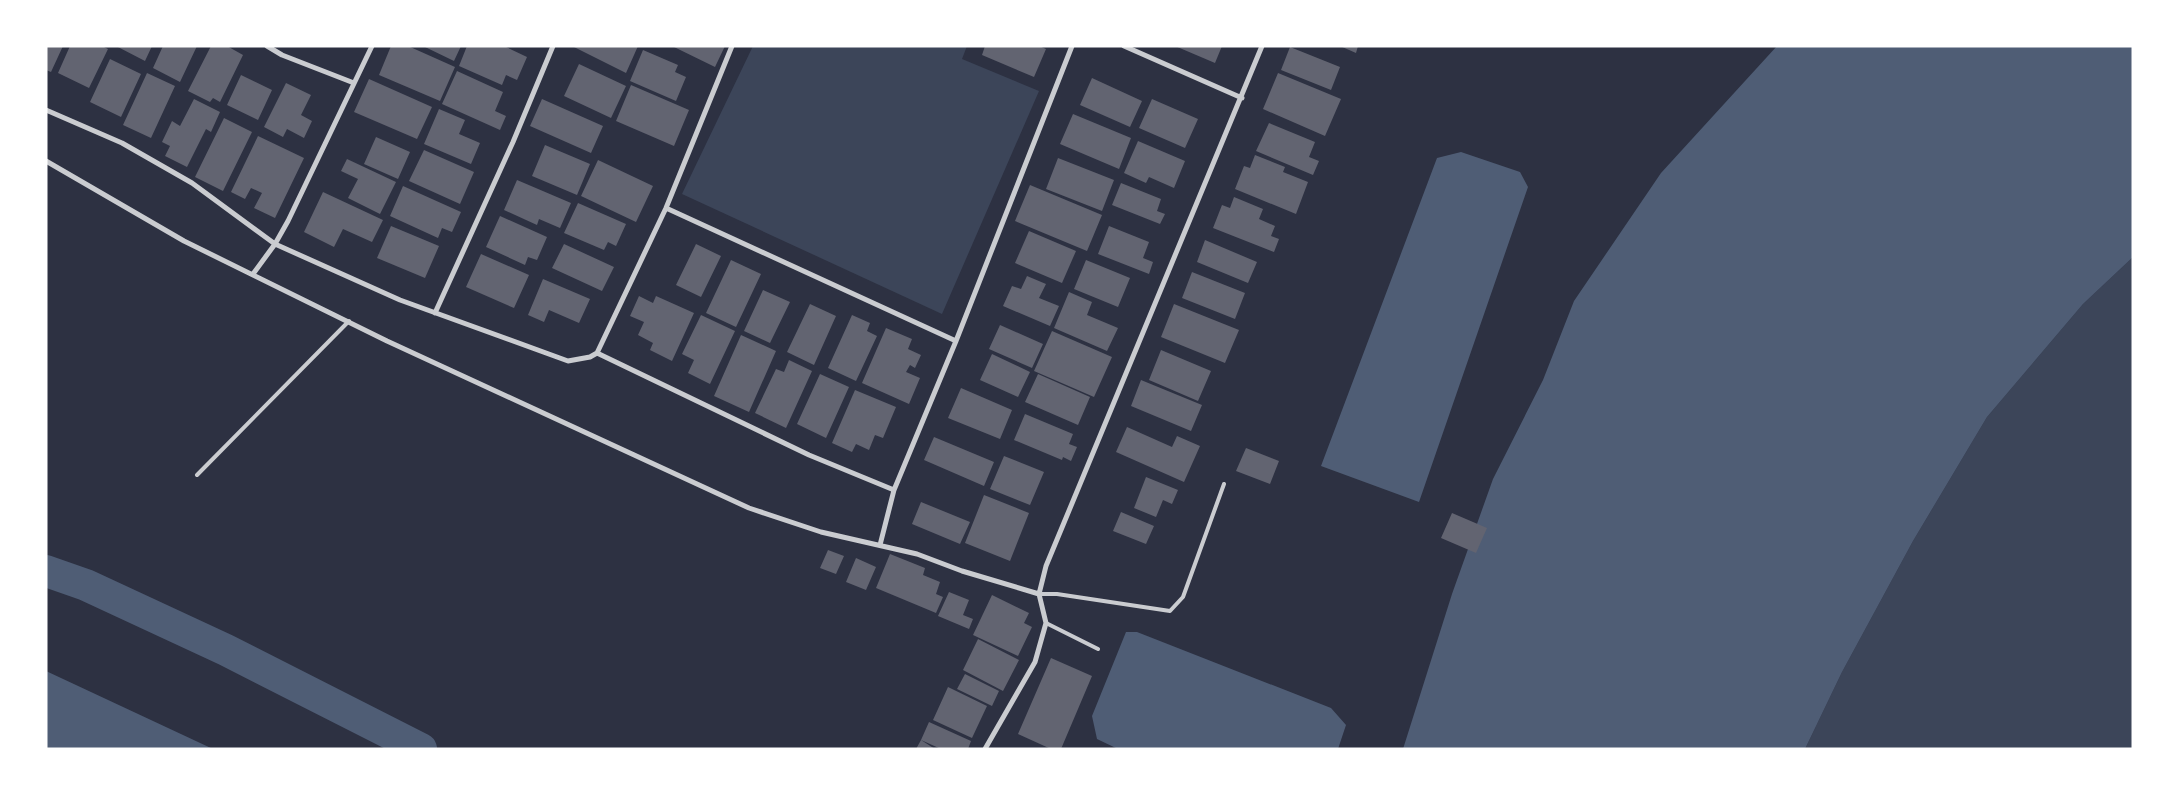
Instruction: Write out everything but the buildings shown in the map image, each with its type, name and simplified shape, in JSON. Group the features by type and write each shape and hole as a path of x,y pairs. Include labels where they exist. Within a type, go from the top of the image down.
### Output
{"street":[{"path":"267,46 282,55 354,84"},
{"path":"253,274 275,244 372,46"},
{"path":"435,313 513,142 553,46"},
{"path":"46,110 122,143 192,183 275,244 400,300 568,361 590,357 597,353 666,208 732,46"},
{"path":"880,545 894,490 956,341 1072,46"},
{"path":"1124,46 1242,98"},
{"path":"985,749 1035,662 1046,623 1039,594 1046,566 1262,46"},
{"path":"46,162 184,241 600,441 749,508 821,532 917,554 962,571 1039,594"},
{"path":"666,208 956,341"},
{"path":"597,353 809,455 894,490"}],"lane":[{"path":"197,475 349,321"},
{"path":"1039,594 1057,594 1170,611 1183,597 1224,484"},
{"path":"1046,623 1098,649"}],"shaded area":[{"path":"753,46 967,46 962,59 1039,91 942,314 682,194"},
{"path":"1777,46 2133,46 2133,257 2083,304 1987,417 1913,541 1842,672 1805,749 1403,749 1452,594 1493,479 1543,380 1574,301 1661,173"},
{"path":"1461,152 1520,172 1528,187 1419,502 1321,466 1437,158"},
{"path":"2133,257 2133,749 1805,749 1842,672 1913,541 1987,417 2083,304"},
{"path":"1126,632 1137,632 1331,708 1346,725 1338,749 1118,749 1097,739 1092,716"},
{"path":"46,671 213,749 46,749"}],"waterway":[{"path":"46,571 86,585 226,650 421,749"}]}
